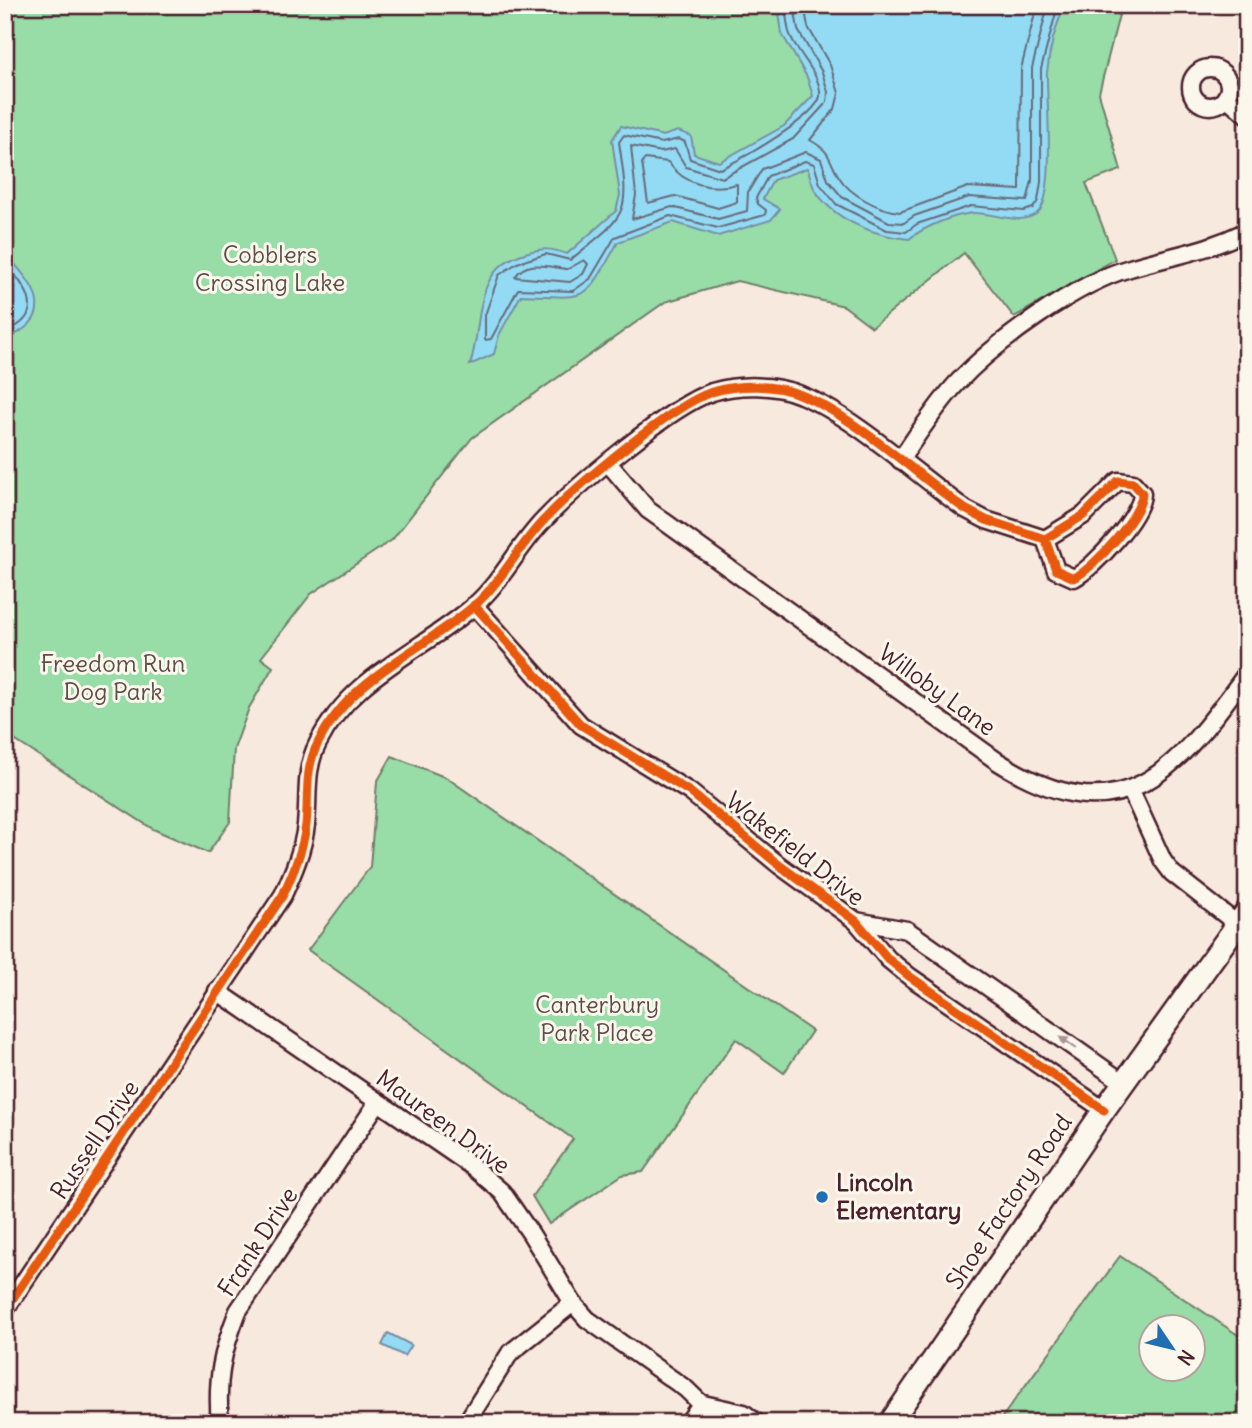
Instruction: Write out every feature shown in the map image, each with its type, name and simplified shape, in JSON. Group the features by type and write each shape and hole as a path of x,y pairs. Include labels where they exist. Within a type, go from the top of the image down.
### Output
{"street":[{"path":"1226,97 1247,115"},
{"path":"900,460 956,384 1042,314 1107,277 1130,268 1206,250 1247,231"},
{"name":"Russell Drive","path":"5,1310 290,880 303,841 307,774 314,751 330,722 373,676 474,606 506,570 542,521 565,498 668,417 713,392 753,387 799,394 822,404 965,509 986,520 1045,539"},
{"name":"Willoby Lane","path":"609,464 648,510 1018,775 1050,788 1080,794 1130,789 1157,776 1194,744 1247,673"},
{"path":"1118,481 1133,483 1142,493 1139,510 1080,575 1068,577 1056,570 1045,539 1084,515 1118,481"},
{"name":"Wakefield Drive","path":"474,606 581,725 690,792 779,865 856,921 881,952 909,976 1104,1110"},
{"path":"1130,789 1163,861 1172,873 1242,918"},
{"name":"Shoe Factory Road","path":"890,1423 1104,1110 1242,918"},
{"name":"Wakefield Drive","path":"856,921 907,930 1124,1083"},
{"name":"Maureen Drive","path":"218,992 473,1167 502,1192 573,1303 593,1325 686,1389 721,1423"},
{"name":"Frank Drive","path":"220,1423 217,1390 223,1348 238,1311 378,1102"},
{"path":"466,1423 510,1353 573,1303"},
{"path":"688,1423 701,1404"},
{"name":"Maureen Drive","path":"701,1404 744,1413 757,1423"}],"green space":[{"name":"Cobblers Crossing Lake","path":"5,5 1132,5 1119,15 1099,93 1121,170 1086,183 1115,259 1014,317 964,253 872,327 844,306 737,281 665,302 472,438 392,540 311,594 261,658 273,667 249,708 234,749 230,822 208,853 153,829 5,734"},
{"name":"Canterbury Park Place","path":"392,756 447,778 812,1031 784,1073 736,1039 643,1172 622,1175 549,1224 532,1196 573,1139 308,950 370,867 377,782"},
{"path":"1120,1256 1204,1312 1136,1312 1136,1382 1206,1382 1206,1314 1247,1341 1247,1423 998,1423"}],"water":[{"path":"778,5 1065,5 1053,38 1048,65 1048,171 1042,206 1036,214 1022,219 980,213 965,214 931,226 909,239 896,237 869,230 832,209 814,188 807,168 773,180 763,199 780,209 771,220 718,236 673,222 618,242 598,277 583,293 560,297 521,295 499,335 494,354 470,365 482,299 496,271 508,261 531,251 546,249 567,254 616,211 620,195 612,140 621,126 663,136 678,131 691,136 694,154 719,162 784,126 813,96 807,77 782,34"},
{"path":"5,253 33,289 37,309 25,328 5,337"},
{"path":"388,1333 411,1345 404,1356 382,1345"}],"cycle path":[{"path":"5,1310 283,895 305,834 311,763 318,743 332,719 368,682 475,605 494,585 545,519 578,487 649,429 712,392 757,386 791,391 821,405 864,431 965,509 986,520 1045,539 1084,515 1118,481 1133,483 1142,493 1135,514 1116,540 1074,578 1056,570 1045,539"},
{"path":"474,605 581,725 690,792 779,865 856,921 888,959 909,976 1104,1110"}],"place":[{"name":"Lincoln Elementary","path":"822,1197"}],"park label":[{"name":"Freedom Run Dog Park","path":"113,678"}]}
